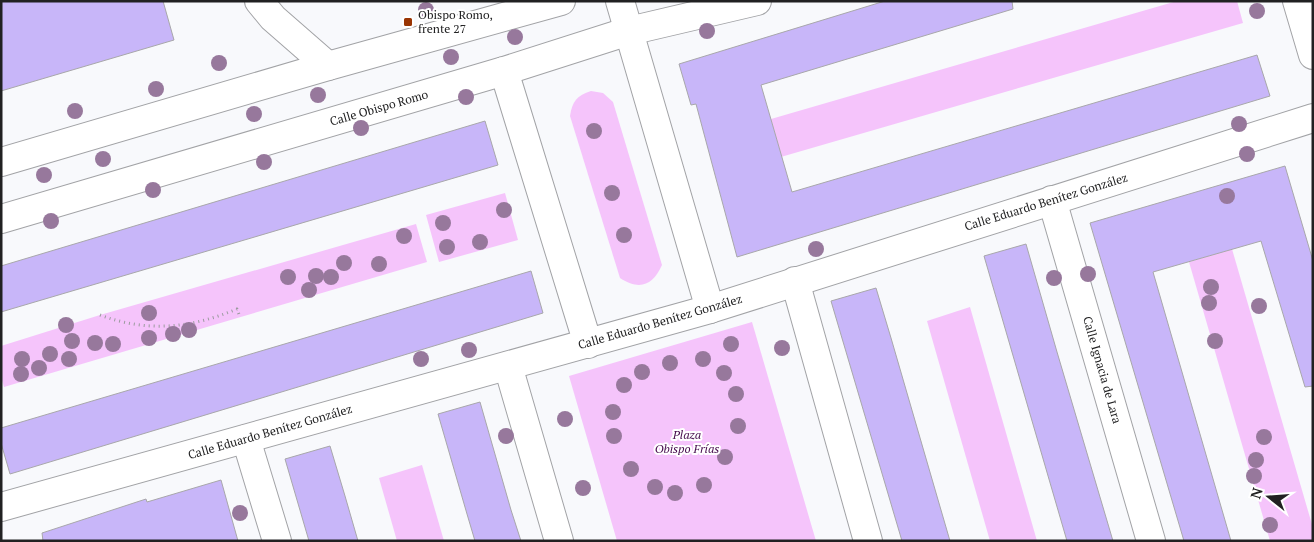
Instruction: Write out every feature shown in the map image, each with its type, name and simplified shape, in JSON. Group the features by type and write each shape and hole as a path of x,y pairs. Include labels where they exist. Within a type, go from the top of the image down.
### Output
{"street":[{"path":"259,1 273,18 328,66"},
{"path":"1,162 328,66 561,1"},
{"path":"620,1 710,310"},
{"name":"Calle Obispo Romo","path":"1,219 504,71 629,31 757,1"},
{"path":"1297,1 1313,55"},
{"path":"504,71 588,344"},
{"name":"Calle Eduardo Benítez González","path":"1,507 710,310 795,281 1313,118"},
{"name":"Calle Ignacia de Lara","path":"1052,200 1152,541"},
{"path":"795,281 868,541"},
{"path":"508,366 559,541"},
{"path":"246,439 277,541"}],"path":[{"path":"100,315 132,324 155,327 195,324 237,310 240,317"}],"green space":[{"path":"1177,1 1237,1 1243,23 767,161 765,153 779,148 771,119"},
{"path":"591,91 603,93 613,102 662,265 654,277 645,284 634,284 620,278 570,116 576,100"},
{"path":"505,193 518,240 439,262 426,215"},
{"path":"416,224 427,262 4,387 1,377 1,346 100,315"},
{"path":"1232,249 1313,528 1313,541 1270,541 1189,262"},
{"path":"970,307 1037,541 990,541 927,321"},
{"name":"Plaza Obispo Frías","path":"752,322 816,541 617,541 569,376"},
{"path":"422,465 444,541 397,541 379,478"}],"building":[{"path":"1,1 163,1 174,40 1,91"},
{"path":"885,1 1012,1 1013,9 761,85 792,192 1257,55 1270,96 737,257 696,104 691,105 679,64"},
{"path":"485,121 498,165 1,312 1,266"},
{"path":"1285,166 1313,261 1313,386 1305,387 1261,241 1153,272 1231,541 1184,541 1090,223"},
{"path":"1026,244 1113,541 1067,541 984,256"},
{"path":"531,271 543,313 10,474 1,443 1,428"},
{"path":"876,288 950,541 902,541 831,301"},
{"path":"480,402 521,541 475,541 467,514 438,414"},
{"path":"330,446 358,541 309,541 285,459"},
{"path":"221,480 238,541 43,541 42,533 146,499 147,502"}],"place":[{"name":"Obispo Romo, frente 27","path":"408,22"}]}
